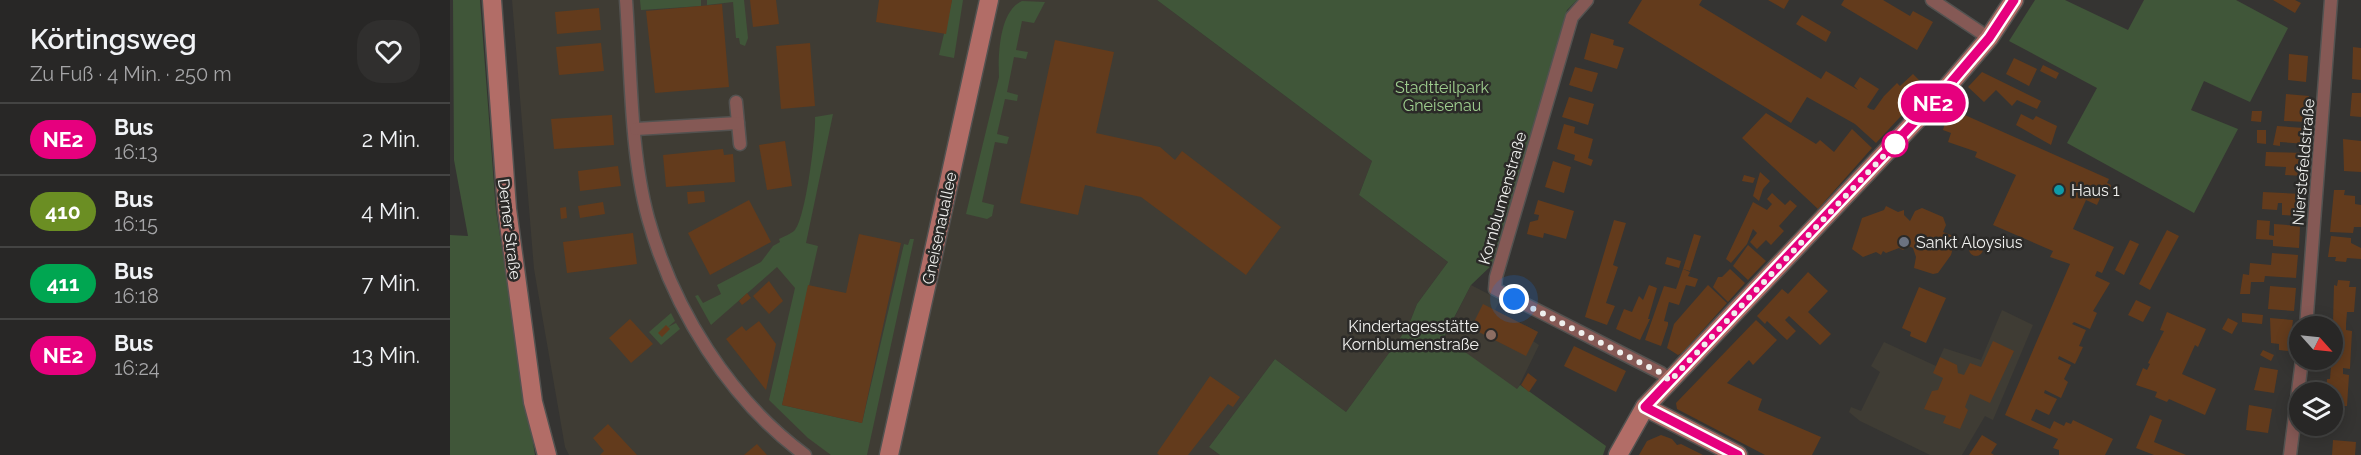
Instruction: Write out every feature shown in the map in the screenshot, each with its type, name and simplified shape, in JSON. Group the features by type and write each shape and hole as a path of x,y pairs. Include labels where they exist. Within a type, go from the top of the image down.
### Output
{"main road":[{"name":"Derner Straße","path":"492,0 507,209 533,402 547,455"},
{"name":"Gneisenauallee","path":"889,455 989,0"},
{"path":"1618,455 1645,407 1873,167 1989,38 2014,0"},
{"path":"1645,407 1738,455"}],"street":[{"path":"626,0 636,129 648,218 679,297 717,363 745,402 805,455"},
{"name":"Kornblumenstraße","path":"1587,0 1572,17 1495,290 1661,373 1670,381"},
{"path":"1932,0 1989,38"},
{"name":"Nierstefeldstraße","path":"2307,316 2331,0"},
{"path":"736,102 740,144"},
{"path":"636,129 738,123"},
{"path":"2290,455 2301,370"}],"shaded area":[{"path":"512,0 1157,0 1372,161 1359,195 1448,262 1417,304 1408,327 1346,412 1275,359 1209,447 1220,455 569,455 565,447 534,269"},
{"name":"Kindertagesstätte Kornblumenstraße","path":"1471,285 1500,300 1495,310 1538,332 1533,341 1539,345 1517,390 1444,338"},
{"path":"2002,310 2033,325 1993,420 1985,416 1962,455 1930,455 1860,421 1849,412 1851,407 1861,411 1880,372 1871,366 1884,342 1936,366 1944,348 1981,360"}],"green space":[{"path":"453,0 480,0 496,211 535,455 450,455 450,235 468,236 454,160"},
{"path":"640,0 701,0 701,6 641,10"},
{"path":"707,0 744,0 748,38 745,46 740,44 739,38 736,38 733,2 707,5"},
{"path":"952,0 963,0 954,58 939,55"},
{"name":"Stadtteilpark Gneisenau","path":"1157,0 1577,0 1567,10 1494,263 1471,285 1444,337 1517,389 1520,385 1606,446 1603,455 1220,455 1209,447 1275,359 1346,412 1408,327 1417,304 1448,262 1359,195 1372,161"},
{"path":"2035,0 2065,0 2128,30 2144,0 2236,0 2288,28 2250,102 2204,81 2191,110 2238,129 2194,213 2067,143 2097,88 2009,41"},
{"path":"1022,1 1045,2 1034,23 1022,21 1016,50 1028,52 1026,59 1014,57 1007,92 1018,95 1017,101 1005,99 997,134 1009,137 1007,144 995,142 982,202 994,205 992,216 987,219 966,214 999,77 1000,46 1004,24 1014,6"},
{"path":"833,114 806,243 818,246 782,405 862,423 904,244 908,245 910,239 914,239 867,455 831,455 808,438 769,400 795,288 777,267 711,325 695,296 698,295 703,303 721,294 717,285 761,262 773,246 780,242 779,239 795,230 806,193 815,117"},
{"path":"671,313 675,321 668,327 676,323 680,329 661,345 649,332"}],"building":[{"path":"750,0 776,0 779,24 753,27"},
{"path":"879,0 952,0 946,34 876,22"},
{"path":"1642,0 1702,0 1699,5 1821,79 1826,71 1858,90 1854,86 1860,77 1879,89 1867,107 1870,109 1874,110 1897,83 1900,86 1913,74 1927,88 1876,143 1855,124 1807,97 1791,123 1628,23"},
{"path":"1768,0 1789,0 1784,9"},
{"path":"1844,0 1883,0 1910,16 1913,11 1933,22 1917,50 1841,5"},
{"path":"2273,0 2295,0 2301,3 2295,13"},
{"path":"722,4 729,87 655,93 646,11"},
{"path":"599,8 601,30 557,34 555,12"},
{"path":"1802,15 1831,32 1826,42 1796,24"},
{"path":"1591,33 1614,40 1613,45 1624,48 1617,69 1584,59"},
{"path":"1055,40 1114,52 1096,133 1160,147 1175,160 1182,151 1281,227 1246,275 1141,197 1085,185 1078,215 1020,203"},
{"path":"601,43 604,71 559,75 556,47"},
{"path":"810,43 815,106 781,109 776,46"},
{"path":"2353,47 2361,48 2361,80 2352,79"},
{"path":"2289,54 2308,56 2306,82 2288,80"},
{"path":"2014,58 2037,69 2029,86 2006,74"},
{"path":"2043,65 2059,73 2056,79 2040,71"},
{"path":"1575,67 1598,73 1592,92 1569,85"},
{"path":"1982,72 2041,101 2037,109 2017,100 2012,106 1996,90 1984,102 1968,87"},
{"path":"2352,93 2361,93 2361,117 2350,116"},
{"path":"2286,94 2309,96 2308,106 2312,109 2308,110 2312,113 2308,112 2307,122 2284,121"},
{"path":"1569,97 1594,104 1588,125 1562,117"},
{"path":"1949,108 2109,179 2107,183 2111,185 2109,197 2102,194 2097,205 2086,200 2073,229 2114,247 2102,273 2097,271 2095,276 2110,283 2093,311 2097,313 2090,329 2074,322 2072,324 2086,330 2079,346 2083,347 2075,364 2059,356 2058,359 2071,365 2064,379 2068,382 2061,398 2045,390 2044,393 2057,399 2049,415 2036,409 2031,420 2050,429 2054,421 2064,426 2066,422 2071,424 2073,420 2113,439 2105,455 2059,455 2059,450 2053,448 2058,439 2005,415 2070,264 2050,257 2053,251 1993,225 2016,175 1975,157 1977,152 1948,142 1951,133 1943,130"},
{"path":"2252,111 2262,111 2261,122 2251,121"},
{"path":"1766,113 1816,144 1820,140 1834,152 1852,129 1872,148 1818,209 1742,138"},
{"path":"2021,114 2033,120 2036,116 2057,126 2051,145 2016,125"},
{"path":"612,115 614,145 554,149 551,119"},
{"path":"1564,124 1575,127 1574,133 1593,139 1588,158 1593,160 1591,166 1574,160 1575,155 1557,149"},
{"path":"2277,126 2304,128 2306,144 2280,142 2280,146 2273,145"},
{"path":"2257,130 2266,130 2266,144 2257,143"},
{"path":"2343,139 2361,141 2361,172 2344,171"},
{"path":"785,141 792,186 767,190 759,145"},
{"path":"723,149 724,155 733,154 735,182 666,187 663,155"},
{"path":"2266,152 2305,153 2303,176 2285,175 2286,167 2265,166"},
{"path":"1553,161 1571,167 1564,193 1545,187"},
{"path":"618,166 621,186 580,191 578,171"},
{"path":"1760,172 1770,181 1763,189 1759,201 1753,196"},
{"path":"1744,175 1755,178 1753,183 1742,181"},
{"path":"2334,190 2345,190 2344,195 2355,196 2355,204 2361,205 2361,227 2354,227 2353,233 2330,232"},
{"path":"704,191 705,202 688,204 687,192"},
{"path":"2263,192 2303,194 2301,216 2282,215 2282,203 2278,203 2277,210 2262,209"},
{"path":"1772,193 1785,205 1790,200 1797,206 1779,226 1784,231 1771,245 1766,240 1757,249 1750,242 1757,233 1753,229 1747,244 1731,263 1726,259 1753,202 1767,210 1772,204 1767,199"},
{"path":"749,200 771,242 710,275 688,233"},
{"path":"1538,200 1574,211 1566,239 1544,233 1543,238 1527,234 1530,222 1538,220 1539,215 1534,214"},
{"path":"603,202 605,214 580,218 578,206"},
{"name":"Sankt Aloysius","path":"1886,206 1898,212 1904,210 1904,215 1910,221 1915,211 1922,208 1943,217 1946,225 1943,232 1956,237 1951,255 1938,273 1933,274 1914,268 1916,257 1913,248 1908,246 1903,250 1899,248 1886,253 1883,251 1881,255 1876,252 1863,257 1852,249 1862,218 1884,210"},
{"path":"566,207 567,218 561,219 560,208"},
{"path":"1614,220 1626,223 1613,265 1618,267 1606,303 1615,306 1607,325 1585,317"},
{"path":"2257,220 2270,221 2269,235 2274,236 2274,224 2300,226 2299,248 2273,246 2273,240 2256,239"},
{"path":"2167,230 2179,236 2150,290 2139,284"},
{"path":"633,233 637,264 567,273 563,242"},
{"path":"859,234 901,243 862,423 782,405 808,285 846,293"},
{"path":"1694,234 1701,236 1690,271 1683,269"},
{"path":"2331,236 2351,238 2351,243 2361,248 2361,259 2347,258 2346,262 2335,261 2336,257 2328,257"},
{"path":"2130,240 2139,244 2124,275 2115,270"},
{"path":"1976,242 1981,244 1983,249 1981,254 1976,256 1971,254 1969,249 1971,244"},
{"path":"1748,245 1766,261 1748,280 1733,266"},
{"path":"2272,253 2298,255 2296,278 2265,276 2264,282 2251,282 2250,294 2240,294 2243,274 2249,275 2250,263 2271,265"},
{"path":"1667,257 1681,261 1679,268 1665,264"},
{"path":"1683,269 1690,272 1688,276 1698,279 1695,287 1686,285 1679,305 1669,302 1664,321 1668,322 1668,325 1661,346 1645,340 1664,286 1676,289"},
{"path":"1730,269 1745,283 1728,302 1713,287 1718,277 1722,277"},
{"path":"1808,272 1828,291 1808,312 1831,334 1820,345 1789,316 1785,320 1796,331 1787,340 1767,321 1765,324 1757,316 1782,289 1788,294"},
{"path":"2338,280 2350,281 2349,287 2356,287 2354,312 2347,312 2346,324 2346,330 2352,331 2350,369 2343,368 2343,316 2333,316 2334,285 2337,286"},
{"path":"769,281 783,301 769,314 753,296"},
{"path":"1649,285 1657,288 1648,319 1650,319 1640,340 1616,329 1624,309 1632,312 1639,296 1643,300"},
{"path":"1708,285 1727,303 1678,355 1667,348 1674,324"},
{"path":"2270,286 2296,288 2294,311 2268,309"},
{"path":"1919,287 1946,298 1926,343 1910,336 1911,332 1902,328"},
{"path":"747,293 751,298 742,305 739,301"},
{"path":"2136,300 2151,307 2143,322 2128,315"},
{"path":"1483,304 1538,332 1526,356 1471,328"},
{"path":"2167,312 2206,329 2198,347 2195,345 2182,374 2216,389 2205,415 2169,399 2167,402 2155,397 2157,392 2136,385 2143,368 2147,370 2150,364 2148,363 2164,331 2160,330"},
{"path":"2242,313 2263,315 2262,324 2242,322"},
{"path":"2228,318 2238,323 2232,334 2222,329"},
{"path":"2270,318 2289,320 2289,351 2279,350 2279,344 2271,343"},
{"path":"630,319 653,344 631,363 609,338"},
{"path":"1756,320 1777,340 1753,365 1749,360 1727,383 1762,399 1758,410 1821,437 1812,455 1765,455 1677,409 1676,403"},
{"path":"759,321 776,344 766,390 726,339 742,326 746,331"},
{"path":"666,325 670,329 662,337 658,333"},
{"path":"1993,341 2014,351 1990,403 1970,394 1965,407 1968,410 1960,429 1943,423 1946,416 1924,409 1932,391 1938,390 1943,378 1933,373 1940,357 1957,365 1958,373 1964,375 1970,363 1981,367"},
{"path":"1574,346 1626,371 1616,392 1564,366"},
{"path":"2263,350 2274,355 2271,361 2260,355"},
{"path":"2260,367 2278,370 2274,393 2254,390"},
{"path":"2331,370 2343,370 2343,374 2349,375 2347,406 2343,406 2343,382 2327,382 2327,379 2330,379"},
{"path":"1528,373 1537,380 1529,392 1521,385"},
{"path":"1210,376 1240,397 1233,407 1228,404 1188,455 1159,455 1157,453"},
{"path":"2249,405 2272,409 2268,433 2246,430"},
{"path":"2150,415 2162,420 2154,442 2186,455 2154,455 2136,448"},
{"path":"608,424 637,455 600,455 604,451 593,438"},
{"path":"1661,435 1672,439 1677,445 1681,444 1703,455 1639,455 1647,441"},
{"path":"1982,435 1997,444 1991,453 1994,455 1969,455"},
{"path":"2333,440 2356,442 2355,455 2332,455"},
{"path":"757,444 767,455 744,455"}],"bus line":[{"name":"NE2","path":"1738,455 1645,407 1738,312 1943,92 1989,38 2014,0"}],"place":[{"name":"Haus 1","path":"2059,190"},
{"name":"Sankt Aloysius","path":"1904,242"},
{"name":"Kindertagesstätte Kornblumenstraße","path":"1491,335"}],"route":[{"path":"1514,299 1661,373 1670,381 1738,312 1895,144"}]}
